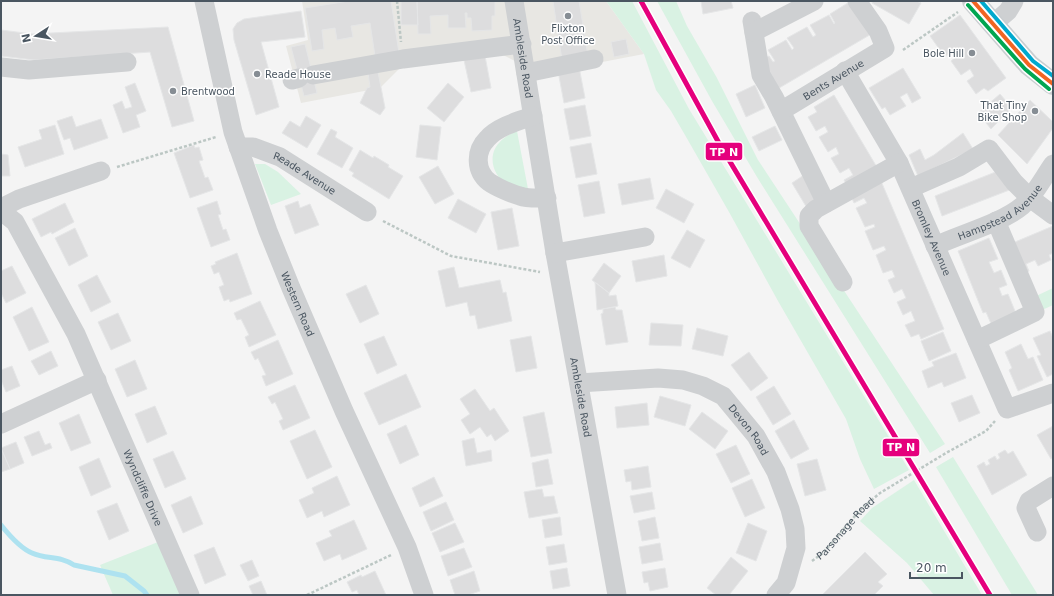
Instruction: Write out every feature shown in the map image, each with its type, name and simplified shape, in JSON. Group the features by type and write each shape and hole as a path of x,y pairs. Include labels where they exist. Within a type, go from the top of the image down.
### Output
{"main road":[{"path":"966,6 993,24 1029,65 1053,84"}],"street":[{"name":"Western Road","path":"204,1 235,140 268,231 344,411 407,547 424,595"},
{"name":"Ambleside Road","path":"514,1 555,253 617,595"},
{"path":"814,1 753,26 761,75 781,111 826,203"},
{"path":"857,1 878,31 885,48"},
{"path":"993,24 1008,11 1014,1"},
{"path":"301,78 403,59 522,44"},
{"name":"Bents Avenue","path":"781,111 885,48"},
{"path":"526,73 594,59"},
{"path":"1,67 29,70 127,62"},
{"name":"Bromley Avenue","path":"845,72 899,163 1007,409"},
{"path":"533,116 506,126 487,138 478,155 479,167 482,174 490,182 521,197 547,198"},
{"name":"Reade Avenue","path":"235,140 280,157 366,212"},
{"path":"911,188 959,167 989,149 1014,182 1030,198 1053,215"},
{"path":"843,282 809,226 809,216 816,209 826,203 899,163"},
{"name":"Hampstead Avenue","path":"935,246 996,221 1021,207 1030,198 1053,164"},
{"name":"Wyndcliffe Drive","path":"101,171 19,199 7,205 2,211 15,222 76,334 190,595"},
{"path":"977,340 1035,312 996,221"},
{"path":"555,253 645,237"},
{"name":"Devon Road","path":"579,383 658,378 682,380 703,386 723,396 756,436 776,472 790,509 795,530 796,548 781,589"},
{"path":"1,424 96,380"},
{"path":"1007,409 1053,392"},
{"path":"1037,532 1026,508 1029,500 1053,486"}],"path":[{"path":"397,1 403,59"},
{"path":"885,48 894,56 966,6"},
{"path":"101,171 235,140"},
{"path":"366,212 450,256 559,275"},
{"name":"Parsonage Road","path":"809,563 823,553 861,510 880,493 942,455 986,431 1007,409"},
{"path":"307,595 407,547"}],"shaded area":[{"path":"302,1 606,1 644,54 540,74 503,55 404,64 380,88 301,103 286,46 308,40"}],"green space":[{"path":"606,1 632,1 689,109 909,470 874,489 860,459 846,419 685,135 671,111 656,90 644,54"},
{"path":"657,1 676,1 687,26 717,78 758,160 945,444 930,453 757,177 712,101"},
{"path":"517,131 528,189 514,187 507,184 498,176 493,165 493,154 495,148 503,139"},
{"path":"255,164 265,164 278,172 301,194 271,205"},
{"path":"1053,288 1053,305 1038,312 1032,298"},
{"path":"953,457 1038,595 1012,595 936,467"},
{"path":"914,480 982,595 934,595 907,563 860,521 872,508"},
{"path":"158,542 182,595 113,595 100,565"}],"building":[{"path":"349,1 391,1 399,53 375,56 370,23 351,26 353,37 337,40 335,28 322,30 324,49 312,51 305,8"},
{"path":"401,1 417,1 418,25 401,25"},
{"path":"417,1 495,1 495,16 492,16 492,30 472,31 471,18 467,18 467,13 465,13 466,28 448,28 448,15 430,16 431,34 418,34"},
{"path":"553,1 579,1 588,56 562,60"},
{"path":"701,1 731,1 733,8 703,14"},
{"path":"851,1 873,33 774,91 761,60 769,56 773,62 775,61 768,50 786,40 792,50 794,48 787,38 807,27 813,37 816,35 810,25 829,15 834,24 835,23 830,14"},
{"path":"873,1 916,1 921,3 909,24 872,3"},
{"name":"Reade House","path":"301,11 305,37 261,42 279,107 256,115 234,40 233,29 237,23 244,19"},
{"name":"Bole Hill","path":"960,15 1006,78 988,91 984,88 976,94 967,81 974,76 970,69 961,75 951,61 957,56 953,50 945,57 930,36"},
{"name":"Brentwood","path":"168,27 194,121 172,127 150,52 34,60 1,56 1,30 32,34"},
{"path":"626,39 629,54 614,57 611,42"},
{"path":"305,44 317,93 304,96 291,47"},
{"path":"485,56 491,88 471,92 464,60"},
{"path":"579,67 585,98 564,103 558,71"},
{"path":"903,68 921,98 912,103 907,93 900,97 906,106 890,115 885,107 882,109 869,88"},
{"path":"378,72 385,108 380,115 360,103 367,88 370,87 368,73"},
{"path":"135,83 146,111 136,115 140,127 123,133 113,105 122,101 125,109 132,107 125,87"},
{"path":"448,83 464,97 444,122 427,108"},
{"path":"755,85 765,108 746,117 736,94"},
{"path":"1000,94 1012,108 991,129 978,113"},
{"path":"834,95 878,169 848,187 844,180 853,175 849,168 840,173 831,158 839,154 836,147 828,152 819,137 828,132 825,126 816,131 808,117 817,112 814,107"},
{"path":"1030,100 1053,122 1053,128 1027,164 998,135"},
{"path":"585,105 591,136 570,140 564,109"},
{"path":"72,116 76,127 101,119 108,138 74,150 70,138 64,140 57,121"},
{"path":"306,116 321,125 307,148 282,133 290,121 300,127"},
{"path":"55,125 64,154 25,167 18,147 42,139 39,130"},
{"path":"420,125 441,127 437,160 416,157"},
{"path":"775,126 782,140 759,151 752,137"},
{"path":"331,129 337,132 335,137 353,148 342,168 317,154"},
{"path":"963,133 973,149 918,176 909,155 920,149 925,160"},
{"path":"591,143 597,174 576,178 570,147"},
{"path":"194,145 195,148 199,147 203,160 199,161 205,178 208,177 213,190 190,198 174,153"},
{"path":"360,150 389,165 388,167 403,176 389,199 352,176 354,173 349,170"},
{"path":"1,154 8,155 10,176 1,176"},
{"path":"438,166 454,194 435,204 419,177"},
{"path":"998,171 1012,189 942,216 935,196"},
{"path":"804,175 820,200 807,208 792,183"},
{"path":"650,178 654,199 622,205 618,184"},
{"path":"599,181 605,213 584,217 578,185"},
{"path":"881,181 944,329 921,339 919,334 911,337 905,325 915,321 911,311 903,315 897,302 906,298 902,289 894,293 888,280 895,277 892,270 883,273 876,255 886,250 884,246 873,250 865,231 875,227 874,224 865,227 856,208 867,203 864,198 854,203 850,194"},
{"path":"666,189 694,204 684,223 656,208"},
{"path":"458,199 486,214 476,233 448,218"},
{"path":"217,201 221,214 218,215 223,230 226,229 230,240 211,247 197,208"},
{"path":"298,201 300,208 310,204 319,225 295,234 285,206"},
{"path":"65,203 74,222 52,234 51,232 41,237 32,219"},
{"path":"512,208 519,246 498,250 491,212"},
{"path":"1053,226 1053,253 1049,255 1051,260 1038,266 1035,260 1026,264 1029,271 1021,274 1008,245"},
{"path":"75,228 88,256 69,266 55,238"},
{"path":"687,230 705,240 690,268 671,258"},
{"path":"989,238 998,259 989,262 994,273 1001,270 1007,285 999,288 1002,296 1008,294 1017,316 992,326 986,312 983,313 958,251"},
{"path":"237,253 252,294 230,302 229,299 224,301 219,287 224,285 219,272 214,274 211,266 216,264 215,262"},
{"path":"664,255 667,276 636,282 632,261"},
{"path":"604,263 621,276 609,293 592,280"},
{"path":"12,266 26,293 6,303 1,293 1,271"},
{"path":"454,267 459,288 500,280 503,293 506,292 512,321 478,329 475,315 470,316 467,302 446,307 438,271"},
{"path":"97,275 111,302 91,312 78,285"},
{"path":"595,282 609,293 609,296 616,295 618,306 597,310"},
{"path":"366,285 379,314 360,323 346,294"},
{"path":"260,301 276,335 249,347 245,337 249,335 241,319 237,320 234,313"},
{"path":"32,307 49,342 29,351 13,317"},
{"path":"615,307 616,310 622,310 628,342 606,345 601,314 603,313 603,309"},
{"path":"118,313 131,341 111,350 98,322"},
{"path":"651,323 683,325 681,346 649,345"},
{"path":"697,328 728,336 723,356 692,349"},
{"path":"1050,331 1053,338 1053,374 1047,377 1037,356 1041,355 1033,338"},
{"path":"943,332 951,351 929,361 921,341"},
{"path":"384,336 397,365 377,374 364,344"},
{"path":"531,336 537,368 516,372 510,340"},
{"path":"278,340 293,374 266,386 262,376 266,375 258,358 255,360 251,352"},
{"path":"1021,344 1028,359 1033,357 1043,380 1018,391 1009,370 1012,368 1005,352"},
{"path":"51,351 58,366 39,375 31,361"},
{"path":"749,352 768,378 751,391 731,365"},
{"path":"956,353 966,378 944,387 942,382 928,388 922,371 934,366 932,362"},
{"path":"135,360 147,389 127,397 115,369"},
{"path":"12,366 20,386 6,392 1,380 1,370"},
{"path":"406,374 421,407 379,425 364,393"},
{"path":"295,385 310,418 283,430 279,421 283,419 275,402 272,404 268,397"},
{"path":"774,386 791,414 773,425 756,397"},
{"path":"475,389 490,411 494,408 509,431 495,441 491,434 487,437 480,427 470,434 461,420 470,414 460,399"},
{"path":"972,395 980,413 959,422 951,403"},
{"path":"660,396 691,405 685,426 654,417"},
{"path":"647,403 649,425 617,428 615,407"},
{"path":"155,406 167,434 147,443 135,414"},
{"path":"544,412 552,453 531,457 523,417"},
{"path":"702,412 728,431 715,449 689,429"},
{"path":"79,414 91,443 71,451 59,423"},
{"path":"794,420 809,449 791,459 775,431"},
{"path":"406,425 419,455 400,464 387,434"},
{"path":"1053,426 1053,458 1051,459 1037,435"},
{"path":"315,430 332,467 307,479 290,441"},
{"path":"39,431 45,445 50,443 52,448 32,456 24,437"},
{"path":"474,438 477,453 491,450 492,461 466,466 462,441"},
{"path":"16,442 24,463 10,469 1,448"},
{"path":"736,445 750,474 731,483 716,454"},
{"path":"1,448 10,469 1,472"},
{"path":"1005,450 1008,454 1013,451 1027,475 992,495 977,466 984,462 986,466 990,464 988,460 995,456 997,460 1000,458 998,454"},
{"path":"173,451 186,479 165,488 153,459"},
{"path":"99,458 111,487 91,496 79,467"},
{"path":"548,459 553,484 536,487 532,463"},
{"path":"817,459 826,490 805,496 797,464"},
{"path":"648,466 651,487 632,490 631,481 626,482 624,470"},
{"path":"337,476 350,505 324,517 322,511 307,518 299,500 314,493 312,488"},
{"path":"434,477 443,496 420,507 412,488"},
{"path":"752,479 765,508 745,517 732,488"},
{"path":"542,489 544,497 554,496 558,513 529,518 524,492"},
{"path":"652,492 655,509 634,513 630,496"},
{"path":"191,496 203,524 183,533 171,505"},
{"path":"446,502 454,520 431,531 423,512"},
{"path":"117,503 129,531 109,540 97,511"},
{"path":"560,517 562,535 545,538 542,520"},
{"path":"655,517 659,538 642,541 638,521"},
{"path":"354,520 367,549 342,560 340,554 324,561 316,543 332,536 329,531"},
{"path":"455,523 464,542 440,552 432,533"},
{"path":"748,523 767,531 756,561 736,553"},
{"path":"660,543 663,560 642,564 639,547"},
{"path":"564,544 567,562 549,565 546,547"},
{"path":"214,547 226,575 205,584 194,555"},
{"path":"464,548 472,567 448,576 441,556"},
{"path":"865,552 887,574 878,582 883,586 874,595 822,595"},
{"path":"731,557 748,571 729,595 716,595 707,588"},
{"path":"252,560 259,576 248,581 240,565"},
{"path":"567,568 570,586 553,589 550,571"},
{"path":"665,568 668,587 650,591 648,582 644,583 642,572"},
{"path":"375,571 386,595 359,595 357,590 352,592 347,582 361,575 362,577"},
{"path":"474,571 480,591 468,595 455,595 450,580"},
{"path":"261,581 267,595 253,595 249,586"}],"waterway":[{"path":"1,525 19,545 32,553 63,560 74,565 125,576 147,595"}],"transit line":[{"path":"641,1 720,145 990,595"},
{"path":"973,1 1029,65 1053,84"},
{"path":"981,1 1033,61 1053,76"},
{"path":"968,5 1025,69 1049,89"}],"place":[{"name":"Flixton Post Office","path":"568,16"},
{"name":"Bole Hill","path":"972,53"},
{"name":"Reade House","path":"257,74"},
{"name":"Brentwood","path":"173,91"},
{"name":"That Tiny Bike Shop","path":"1035,111"}]}
